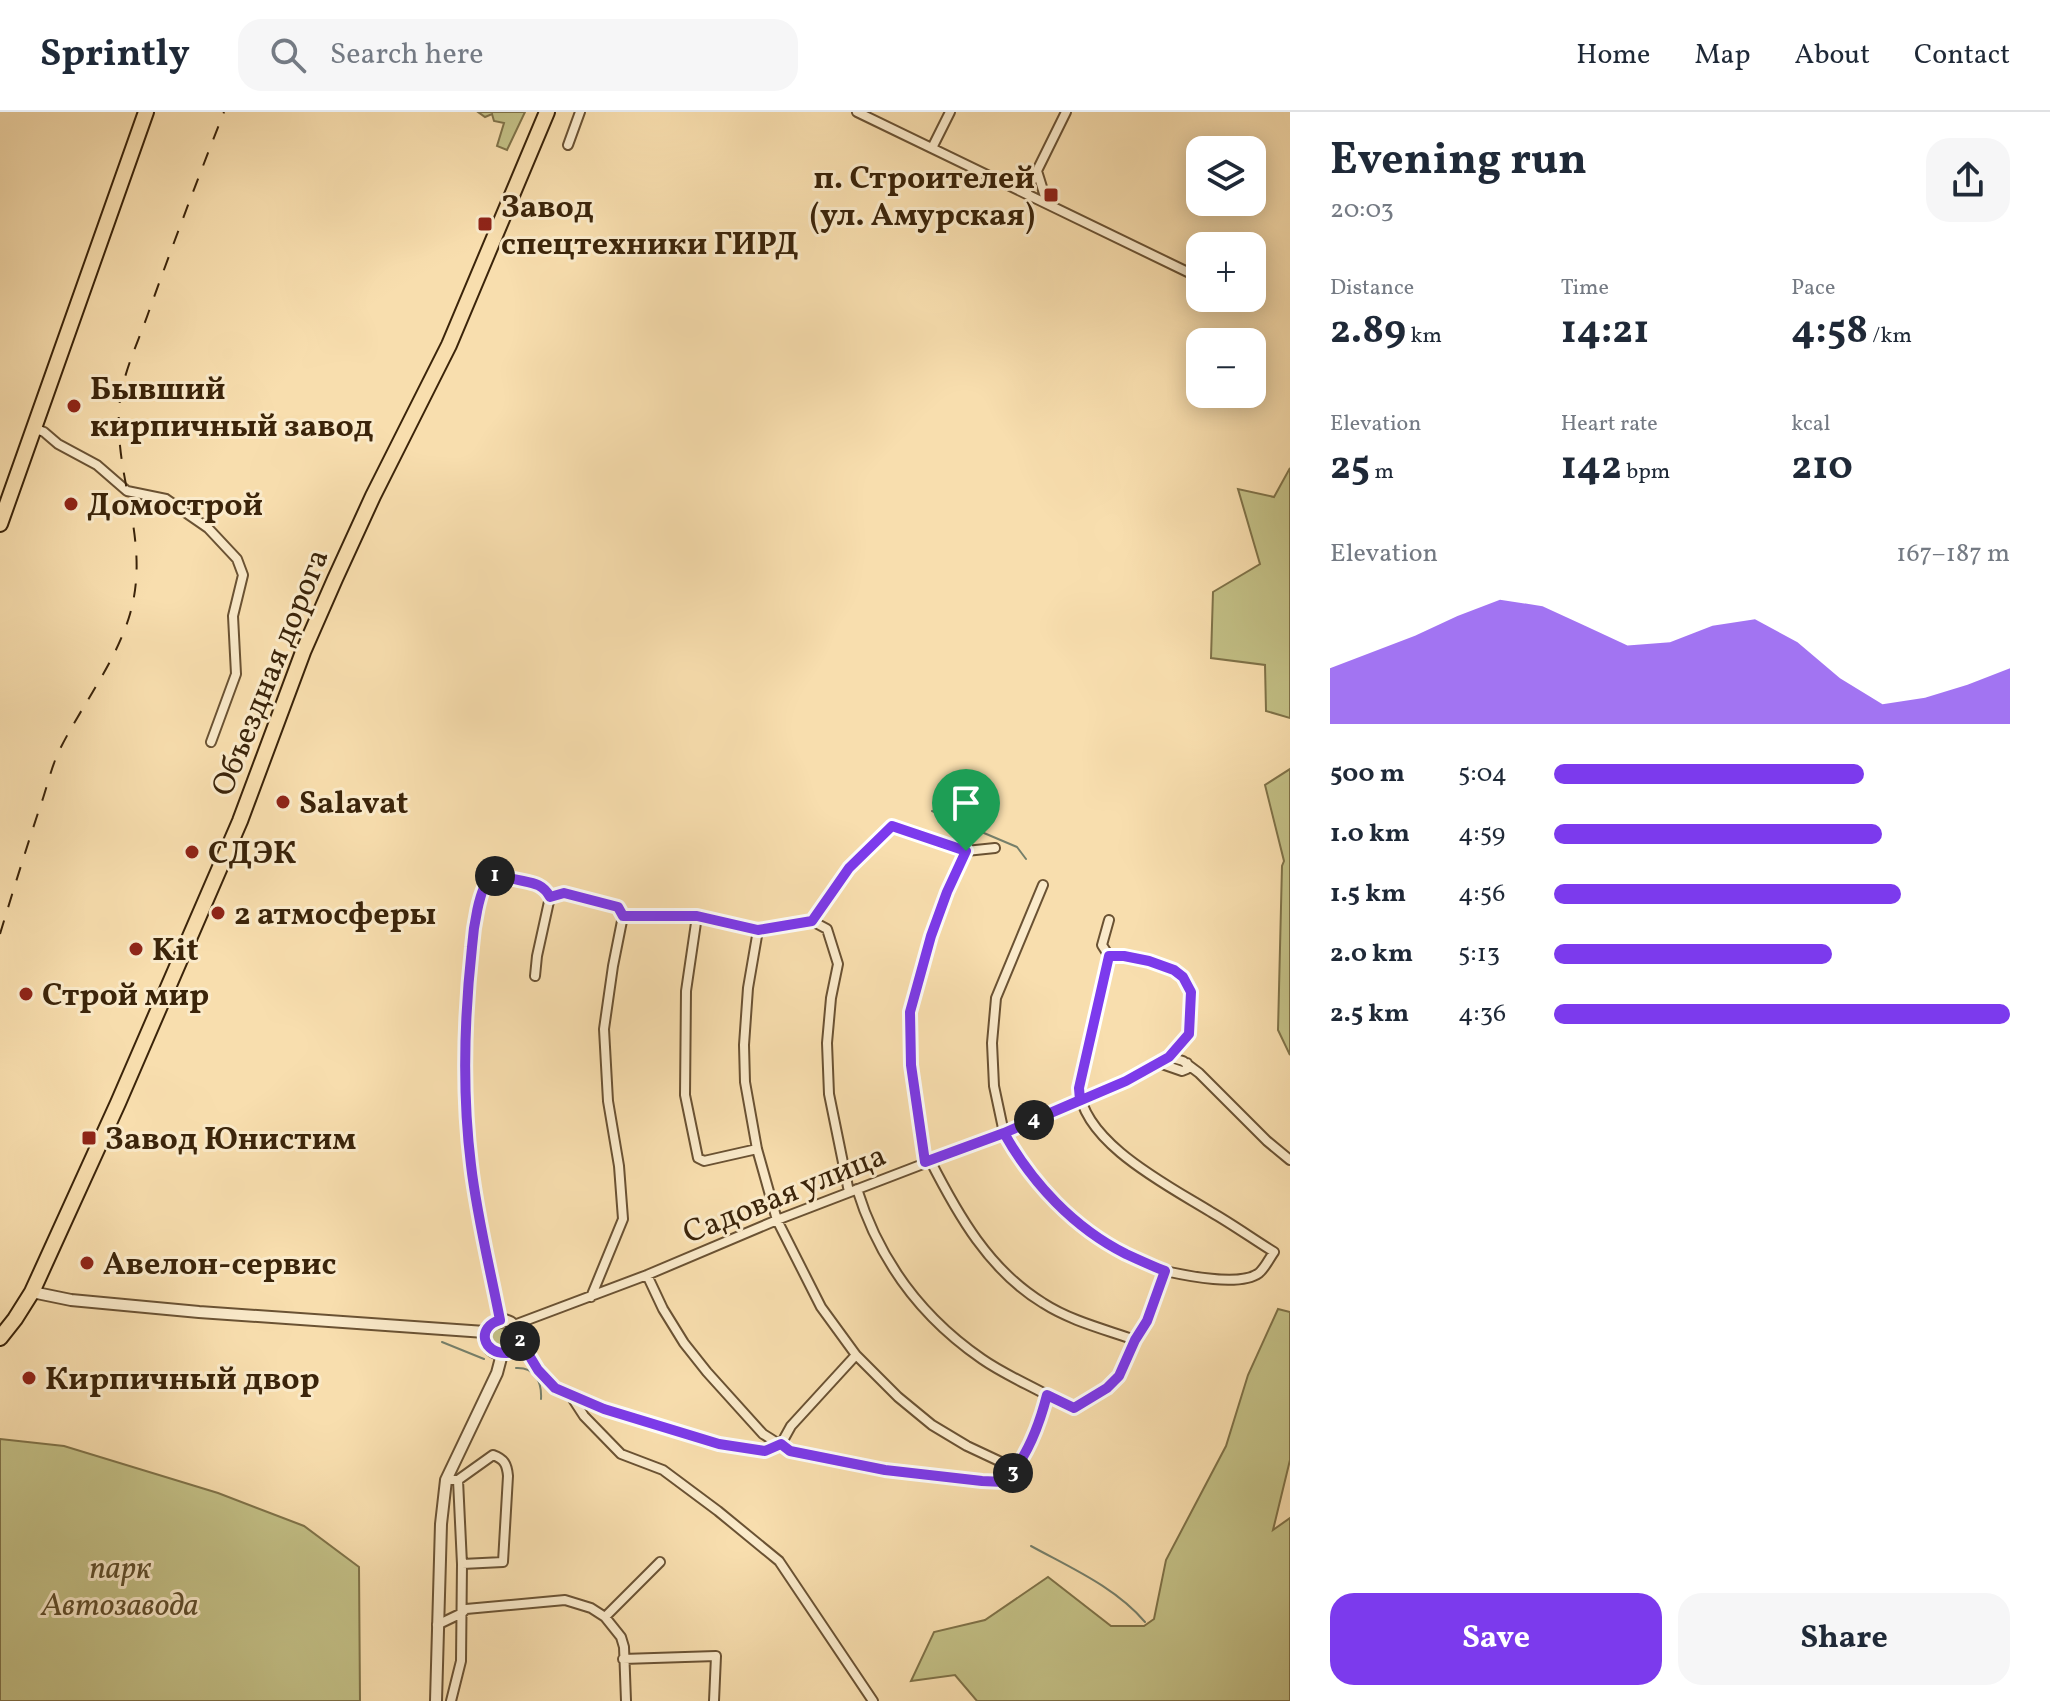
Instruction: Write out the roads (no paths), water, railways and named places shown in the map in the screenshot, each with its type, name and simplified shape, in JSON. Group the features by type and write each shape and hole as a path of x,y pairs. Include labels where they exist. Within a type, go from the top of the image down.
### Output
{"main road":[{"path":"0,524 146,112"},
{"name":"Объездная дорога","path":"0,1338 32,1292 118,1103 240,821 303,652 373,496 449,345 547,112"}],"street":[{"path":"568,145 580,112"},
{"path":"857,112 1186,271"},
{"path":"932,148 950,112"},
{"path":"1026,193 1066,112"},
{"path":"1037,171 1047,203"},
{"path":"34,428 97,465 127,491 166,499 208,528 237,559 243,575 233,616 236,674 211,742"},
{"path":"812,921 849,868 892,826 966,851 995,848"},
{"path":"966,851 931,936 910,1012 911,1065 928,1161 967,1228 991,1258 1019,1285 1043,1303 1078,1321 1135,1340"},
{"path":"500,1320 471,1165 464,1044 474,926 488,879 497,876 537,884 545,888 550,897 535,976"},
{"path":"1043,885 996,998 992,1057 994,1086 1004,1133 1016,1155 1051,1198 1084,1227 1123,1253 1165,1271 1191,1277 1246,1279 1260,1272 1274,1252 1164,1185 1120,1154 1096,1126 1080,1100 1079,1088 1109,956 1102,945 1109,920"},
{"path":"550,897 564,893 618,907 623,916 604,1029 608,1101 619,1166 623,1219 591,1297"},
{"path":"623,916 697,916 758,930 812,921 827,929 838,964 827,1043 829,1094 853,1191 889,1265 947,1332 984,1360 1074,1408 1107,1388 1119,1376 1147,1321 1165,1271"},
{"path":"697,916 686,991 685,1095 694,1150 698,1158 704,1161 757,1149"},
{"path":"758,930 748,988 745,1082 757,1149 777,1220 821,1307 856,1355 898,1397 932,1425 1016,1469"},
{"path":"1109,956 1149,961 1174,970 1188,983 1191,992 1189,1034 1169,1057 1187,1063 1199,1073 1290,1160"},
{"name":"Садовая улица","path":"514,1325 1004,1133 1126,1081 1169,1057"},
{"path":"1158,1063 1182,1071 1187,1069 1187,1063"},
{"path":"647,1275 663,1309 699,1362 763,1434 790,1451 885,1470 1004,1482 1016,1469 1040,1421 1047,1395"},
{"path":"32,1292 71,1300 175,1310 485,1332"},
{"path":"518,1337 511,1350 502,1354 488,1347 485,1332 500,1320 514,1325 538,1370 555,1388 571,1396 719,1444 765,1451 781,1444 791,1426 856,1355"},
{"path":"436,1701 441,1524 446,1480 497,1373 502,1354"},
{"path":"571,1396 584,1416 621,1454 663,1470 779,1561 873,1701"},
{"path":"451,1701 461,1661 462,1613 462,1564 454,1480 493,1455 502,1458 508,1476 503,1562 462,1564"},
{"path":"605,1617 660,1562"},
{"path":"437,1625 466,1609 565,1600 591,1608 605,1617 621,1637 626,1701"},
{"path":"623,1659 716,1656 714,1701"}],"waterway":[{"path":"932,811 1017,847 1026,859"},
{"path":"442,1342 484,1359"},
{"path":"516,1368 533,1373 540,1387 541,1399"},
{"path":"1031,1546 1106,1588 1145,1622"}],"railway":[{"path":"0,934 57,756 108,666 130,614 137,561 119,436 120,397 224,112"}],"place":[{"name":"п. Строителей (ул. Амурская)","path":"1051,195"},
{"name":"Завод спецтехники ГИРД","path":"485,224"},
{"name":"Бывший кирпичный завод","path":"74,406"},
{"name":"Домострой","path":"71,504"},
{"name":"Salavat","path":"283,802"},
{"name":"СДЭК","path":"192,852"},
{"name":"2 атмосферы","path":"218,913"},
{"name":"Kit","path":"136,949"},
{"name":"Строй мир","path":"26,994"},
{"name":"Завод Юнистим","path":"89,1138"},
{"name":"Авелон-сервис","path":"87,1263"},
{"name":"Кирпичный двор","path":"29,1378"}],"park label":[{"name":"парк Автозавода","path":"120,1586"}]}
